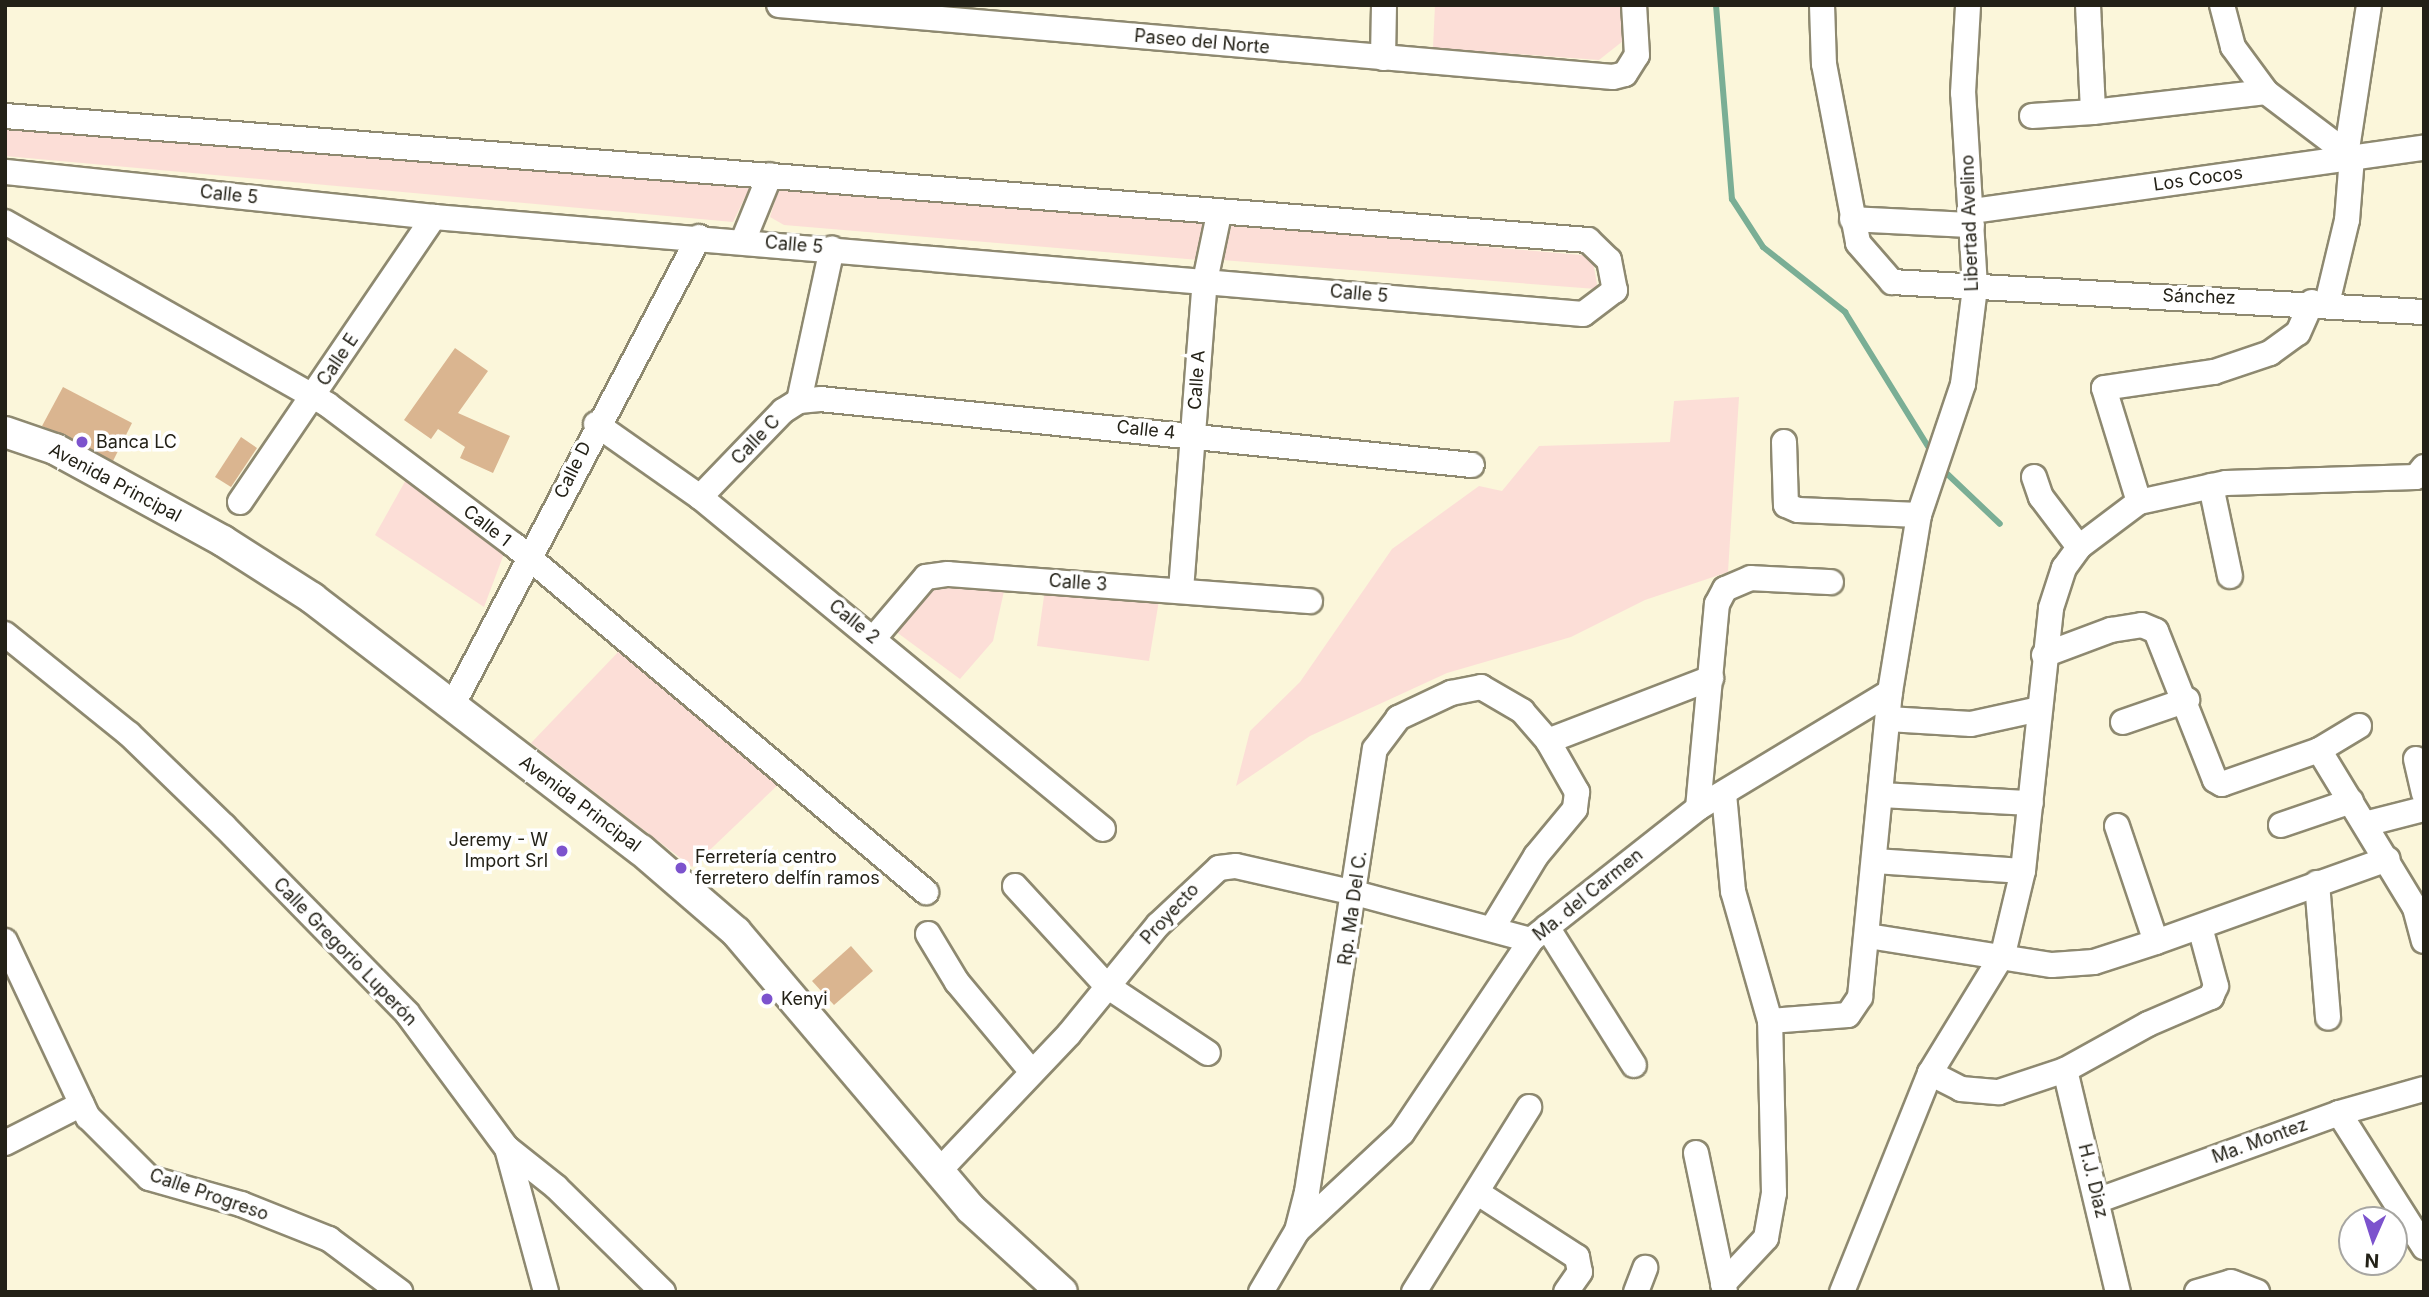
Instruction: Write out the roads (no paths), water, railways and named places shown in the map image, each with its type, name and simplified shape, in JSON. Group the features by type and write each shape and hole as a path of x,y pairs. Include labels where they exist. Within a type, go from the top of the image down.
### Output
{"street":[{"name":"Paseo del Norte","path":"779,5 1383,58 1625,74 1637,55 1634,5"},
{"path":"1383,58 1384,5"},
{"name":"Sánchez","path":"1822,5 1824,64 1858,243 1892,282 2320,302 2424,312"},
{"name":"Libertad Avelino","path":"1770,1021 1848,1015 1860,997 1890,692 1919,515 1948,439 1963,384 1975,287 1973,218 1963,93 1968,5"},
{"path":"2088,5 2093,112"},
{"path":"2222,5 2233,47 2266,92 2349,153"},
{"path":"2139,502 2104,388 2214,372 2270,353 2298,333 2320,302 2347,220 2349,153 2369,5"},
{"path":"2032,116 2093,112 2266,92"},
{"path":"5,116 770,174 1219,214"},
{"name":"Los Cocos","path":"1852,219 1973,218 2349,153 2424,148"},
{"name":"Calle 5","path":"5,172 434,217 699,237 1583,314 1615,290 1609,260 1588,240 1219,214"},
{"path":"743,241 770,174"},
{"name":"Calle A","path":"1181,590 1205,281 1219,214"},
{"name":"Calle E","path":"240,502 434,217"},
{"name":"Calle 1","path":"5,222 314,397 529,562 926,892"},
{"name":"Calle D","path":"452,706 529,562 596,424 699,237"},
{"path":"810,400 832,249"},
{"name":"Calle 4","path":"810,400 1193,435 1472,465"},
{"name":"Calle C","path":"700,497 810,400"},
{"name":"Calle 2","path":"596,424 700,497 1103,829"},
{"name":"Avenida Principal","path":"5,432 55,449 223,541 312,598 641,850 736,932 971,1209 1062,1292"},
{"path":"1784,442 1786,505 1798,510 1919,515"},
{"path":"1842,1292 1930,1073 2003,954 2024,871 2045,655 2055,595 2079,547 2139,502 2211,486 2416,477 2424,467"},
{"path":"2034,477 2041,497 2079,547"},
{"path":"2211,486 2230,576"},
{"name":"Calle 3","path":"874,638 926,578 948,574 1310,601"},
{"path":"1698,808 1717,604 1734,582 1831,582"},
{"path":"2045,655 2111,631 2142,625 2156,631 2187,700 2215,780 2222,784 2319,750 2359,726"},
{"name":"Calle Gregorio Luperón","path":"5,634 129,734 407,1013 507,1148 556,1187 663,1292"},
{"path":"1493,927 1536,856 1575,808 1577,792 1548,741 1711,678"},
{"name":"Rp. Ma Del C.","path":"1297,1231 1307,1192 1375,749 1398,718 1451,693 1481,687 1522,711 1548,741"},
{"name":"Ma. del Carmen","path":"1297,1231 1402,1133 1539,934 1698,808 1890,692"},
{"path":"2123,722 2187,700"},
{"path":"1888,719 1971,724 2039,709"},
{"path":"2319,750 2388,859 2415,908 2424,941"},
{"path":"2416,759 2424,793"},
{"path":"1724,793 1733,891 1770,1021 1770,1225 1759,1249 1724,1288"},
{"path":"1881,795 2031,803"},
{"path":"2281,824 2351,801"},
{"path":"2365,824 2424,809"},
{"path":"2117,826 2156,942"},
{"path":"1868,936 2072,966 2156,942 2388,859"},
{"path":"1875,861 2024,871"},
{"name":"Proyecto","path":"939,1171 1032,1072 1199,882 1219,868 1236,866 1493,927 1539,934"},
{"path":"2317,883 2328,1018"},
{"path":"1015,886 1107,986 1208,1053"},
{"path":"1930,1073 1961,1089 1999,1092 2065,1070 2148,1024 2211,997 2216,986 2200,927"},
{"path":"928,934 957,982 1032,1072"},
{"path":"1539,934 1634,1065"},
{"name":"Calle Progreso","path":"5,941 88,1117 149,1178 241,1204 329,1239 400,1292"},
{"name":"H.J. Diaz","path":"2065,1070 2099,1200 2110,1291"},
{"name":"Ma. Montez","path":"2099,1200 2339,1113 2424,1089"},
{"path":"5,1143 82,1104"},
{"path":"1414,1292 1529,1107"},
{"path":"2339,1113 2424,1247"},
{"path":"507,1148 546,1292"},
{"path":"1696,1153 1724,1288"},
{"path":"1478,1193 1577,1257 1580,1272 1566,1292"},
{"path":"1261,1292 1297,1231"},
{"path":"1636,1292 1645,1268"},
{"path":"2197,1292 2231,1282 2257,1292"}],"waterway":[{"path":"1716,5 1732,199 1763,247 1845,312 1932,453"},
{"path":"1941,468 2000,524"}],"place":[{"name":"Banca LC","path":"82,442"},
{"name":"Jeremy - W Import Srl","path":"562,851"},
{"name":"Ferretería centro ferretero delfín ramos","path":"681,868"},
{"name":"Kenyi","path":"767,999"}]}
